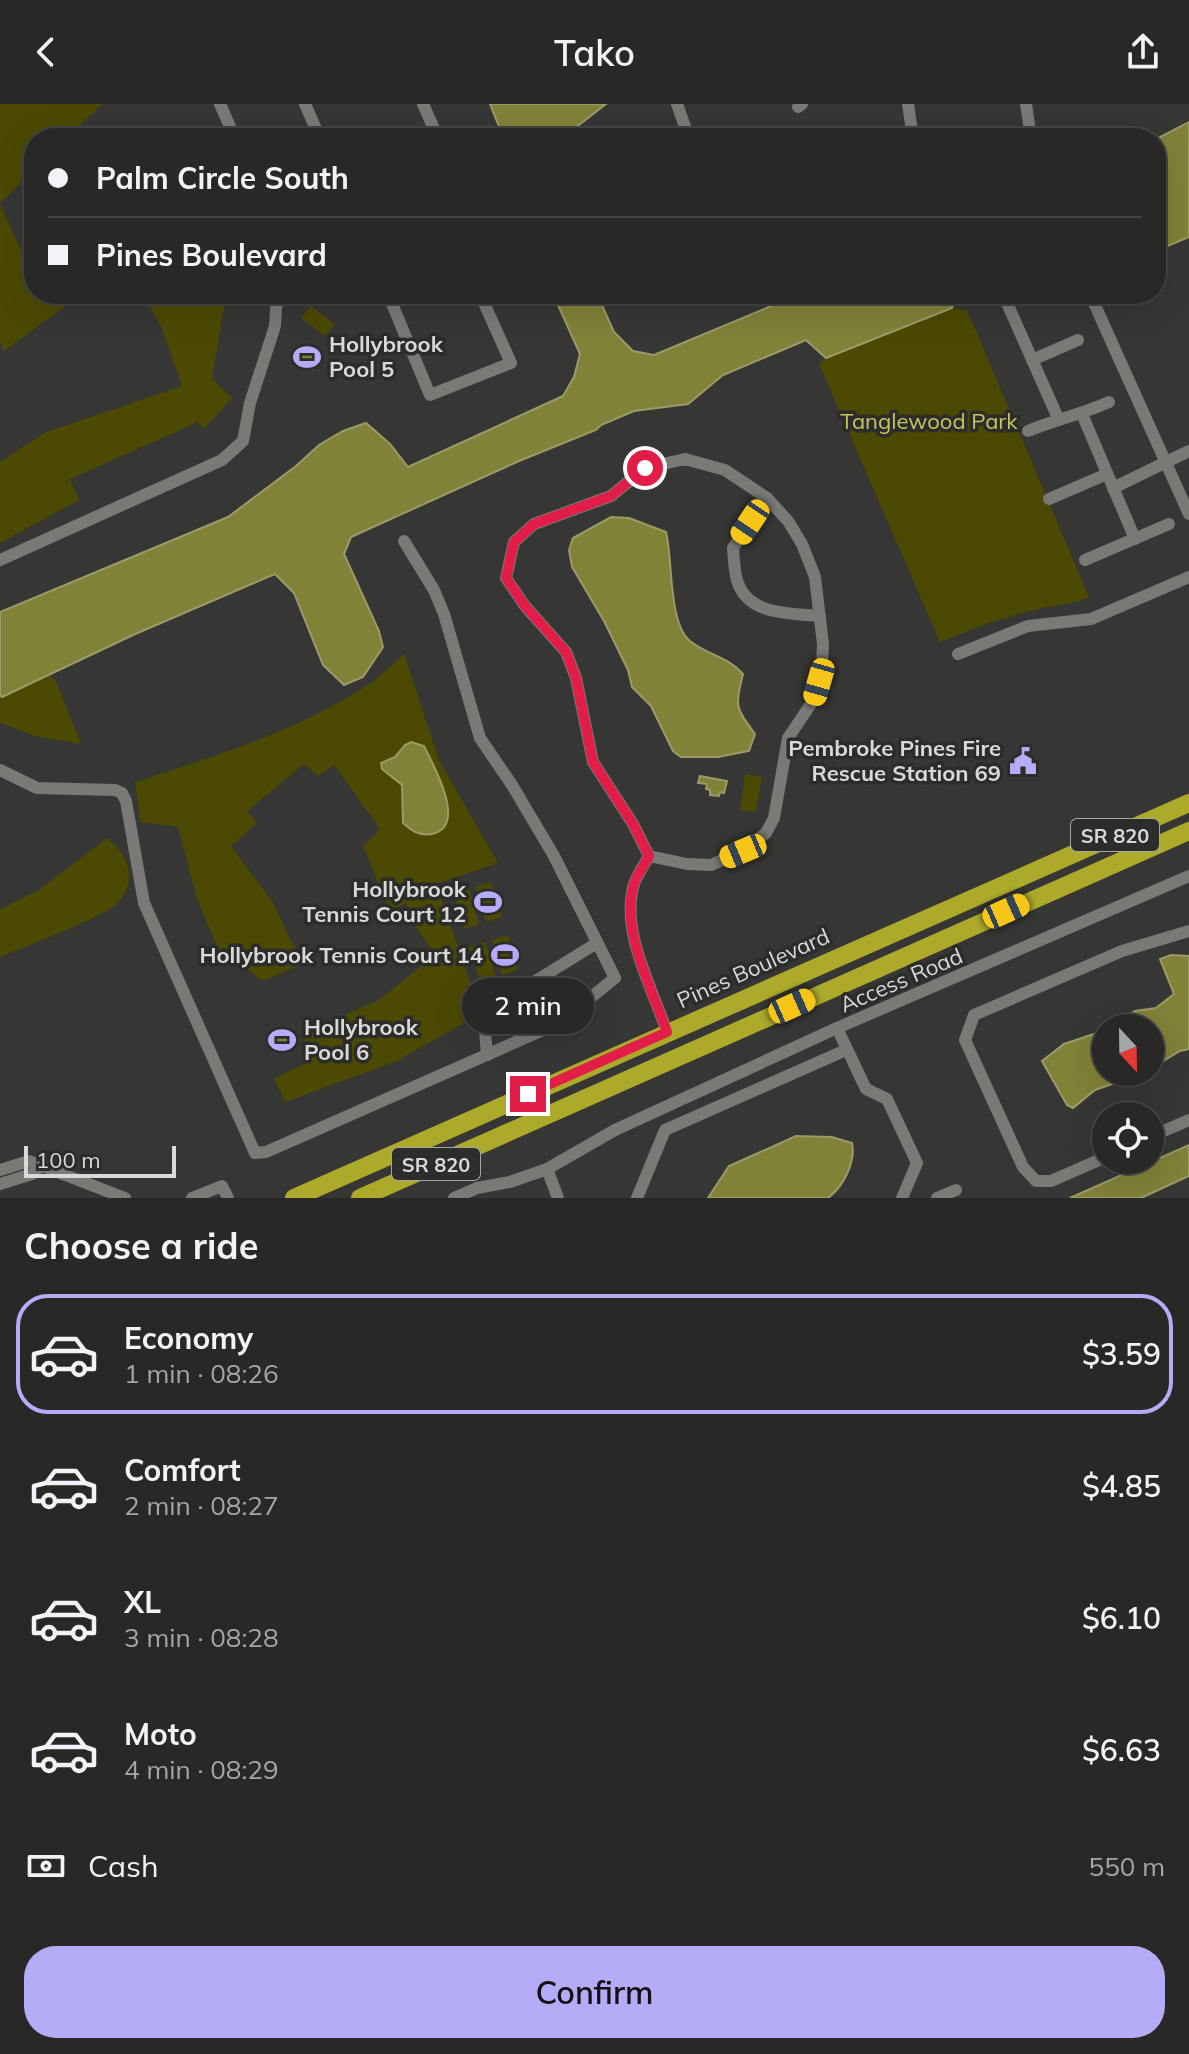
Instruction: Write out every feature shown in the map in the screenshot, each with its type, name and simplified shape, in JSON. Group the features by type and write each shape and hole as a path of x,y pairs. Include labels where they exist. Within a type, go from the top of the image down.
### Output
{"highway":[{"name":"Pines Boulevard","path":"294,1198 1189,803"},
{"name":"SR 820","path":"360,1198 1189,831"},
{"path":"621,1081 666,1048 669,1040 667,1032"},
{"path":"326,1198 337,1189 466,1132 472,1118"}],"street":[{"path":"220,104 231,128"},
{"path":"305,104 316,128"},
{"path":"423,104 434,128"},
{"path":"677,104 685,128"},
{"path":"908,104 912,128"},
{"path":"1026,104 1030,128"},
{"path":"0,560 222,460 243,441 250,403 275,326 276,304"},
{"path":"392,304 430,395 511,363 484,304"},
{"path":"1008,304 1058,418"},
{"path":"1095,304 1189,514"},
{"path":"1032,360 1078,340"},
{"path":"1028,431 1109,402"},
{"path":"1082,414 1135,539"},
{"path":"1113,488 1189,451"},
{"path":"685,459 725,470 767,498 788,521 802,544 815,577 823,644 819,682 813,701 788,738 774,818 766,833 743,851 711,865 687,864 649,856 633,824 593,762 576,678 566,652 525,606 506,578 514,542 534,524 611,496 645,468 685,459"},
{"path":"1049,499 1107,474"},
{"path":"767,498 733,548 737,583 749,600 771,611 820,616"},
{"path":"1085,560 1169,524"},
{"path":"0,770 37,788 115,790 122,793 144,903 255,1153 266,1152 559,1023 615,978 554,856 480,738 444,614 434,590 404,541"},
{"path":"958,654 1028,626 1091,619 1189,577"},
{"path":"649,856 634,884 631,910 635,945 667,1032"},
{"path":"1046,865 1056,889"},
{"name":"Access Road","path":"454,1198 477,1188 510,1182 547,1169 615,1130 837,1028 1189,876"},
{"path":"1092,1163 1051,1181 1036,1181 1023,1167 965,1040 969,1020 974,1015 1122,951 1189,931"},
{"path":"487,1055 485,1031 500,1003 597,943"},
{"path":"837,1028 866,1089 887,1099 917,1163 903,1198"},
{"path":"637,1198 665,1130 846,1050"},
{"path":"1164,1131 1189,1120"},
{"path":"0,1170 29,1161 125,1198"},
{"path":"0,1184 32,1174 41,1166"},
{"path":"547,1169 556,1197"},
{"path":"192,1198 222,1186 228,1198"},
{"path":"937,1198 956,1190"}],"green space":[{"path":"0,104 102,104 77,128 24,128 24,180 0,203"},
{"path":"0,205 24,256 24,304 69,304 4,351 0,343"},
{"path":"148,304 224,304 212,379 232,398 204,429 198,422 70,479 79,500 0,543 0,462 46,432 182,386 162,329"},
{"path":"311,306 335,324 325,336 301,318"},
{"name":"Tanglewood Park","path":"952,308 967,310 1089,597 1010,617 940,642 819,364 826,358"},
{"path":"0,650 55,679 81,744 35,736 0,723"},
{"path":"404,654 439,760 498,863 436,884 481,1013 397,1061 285,1102 274,1078 311,1061 303,1034 380,999 435,955 415,925 406,903 390,912 363,846 380,829 334,765 318,776 304,764 247,811 257,823 231,846 272,901 302,964 263,981 218,949 196,896 178,827 140,822 135,782 283,730 366,686"},
{"path":"745,774 762,777 756,812 740,810"},
{"path":"107,838 128,867 128,885 119,902 82,923 0,957 0,909 39,890"},
{"name":"Hollybrook Tennis Court 12","path":"491,882 502,917 486,922 475,887"},
{"path":"469,889 479,924 464,929 453,894"},
{"name":"Hollybrook Tennis Court 14","path":"508,935 518,970 502,975 492,940"},
{"path":"485,942 496,976 480,981 469,947"}],"shaded area":[{"path":"490,104 606,104 575,128 500,128"},
{"path":"1189,122 1189,237 1166,247 1166,134"},
{"path":"558,304 601,304 614,332 633,351 654,355 776,304 953,304 952,308 826,358 806,340 723,375 688,404 634,411 351,537 344,554 379,631 383,647 363,677 344,685 323,665 294,593 275,574 133,635 2,697 0,695 0,612 228,517 319,445 343,431 366,423 390,444 408,467 563,396 574,377 580,354"},
{"name":"Hollybrook Pool 5","path":"303,346 320,360 313,369 295,354"},
{"path":"611,517 629,518 666,532 675,606 683,632 697,646 743,674 738,706 755,734 749,751 718,757 681,757 673,751 651,706 632,687 628,670 604,621 572,567 569,550 573,538"},
{"path":"411,742 424,746 435,767 448,808 442,829 432,834 416,832 403,823 402,785 382,769 381,763 395,757"},
{"path":"700,776 727,781 724,793 710,795 707,784 698,783"},
{"path":"1171,955 1189,956 1189,1049 1164,1061 1164,1014 1130,1014 1156,1008 1174,994 1160,959"},
{"name":"Hollybrook Pool 6","path":"290,1031 295,1041 274,1050 270,1040"},
{"path":"1092,1035 1092,1086 1107,1086 1095,1090 1073,1108 1067,1105 1042,1061 1064,1044"},
{"path":"796,1136 832,1137 852,1143 847,1174 828,1198 708,1198 729,1166"},
{"path":"1189,1145 1189,1176 1141,1198 1070,1198 1124,1174 1164,1174 1164,1156"}],"place":[{"name":"Hollybrook Pool 5","path":"307,357"},
{"name":"Pembroke Pines Fire Rescue Station 69","path":"1023,761"},
{"name":"Hollybrook Tennis Court 12","path":"488,902"},
{"name":"Hollybrook Tennis Court 14","path":"505,955"},
{"name":"Hollybrook Pool 6","path":"282,1040"}],"route":[{"path":"528,1094 667,1032 635,945 631,910 634,884 649,856 633,824 593,762 576,678 566,652 525,606 506,578 514,542 534,524 611,496 645,468"}]}
